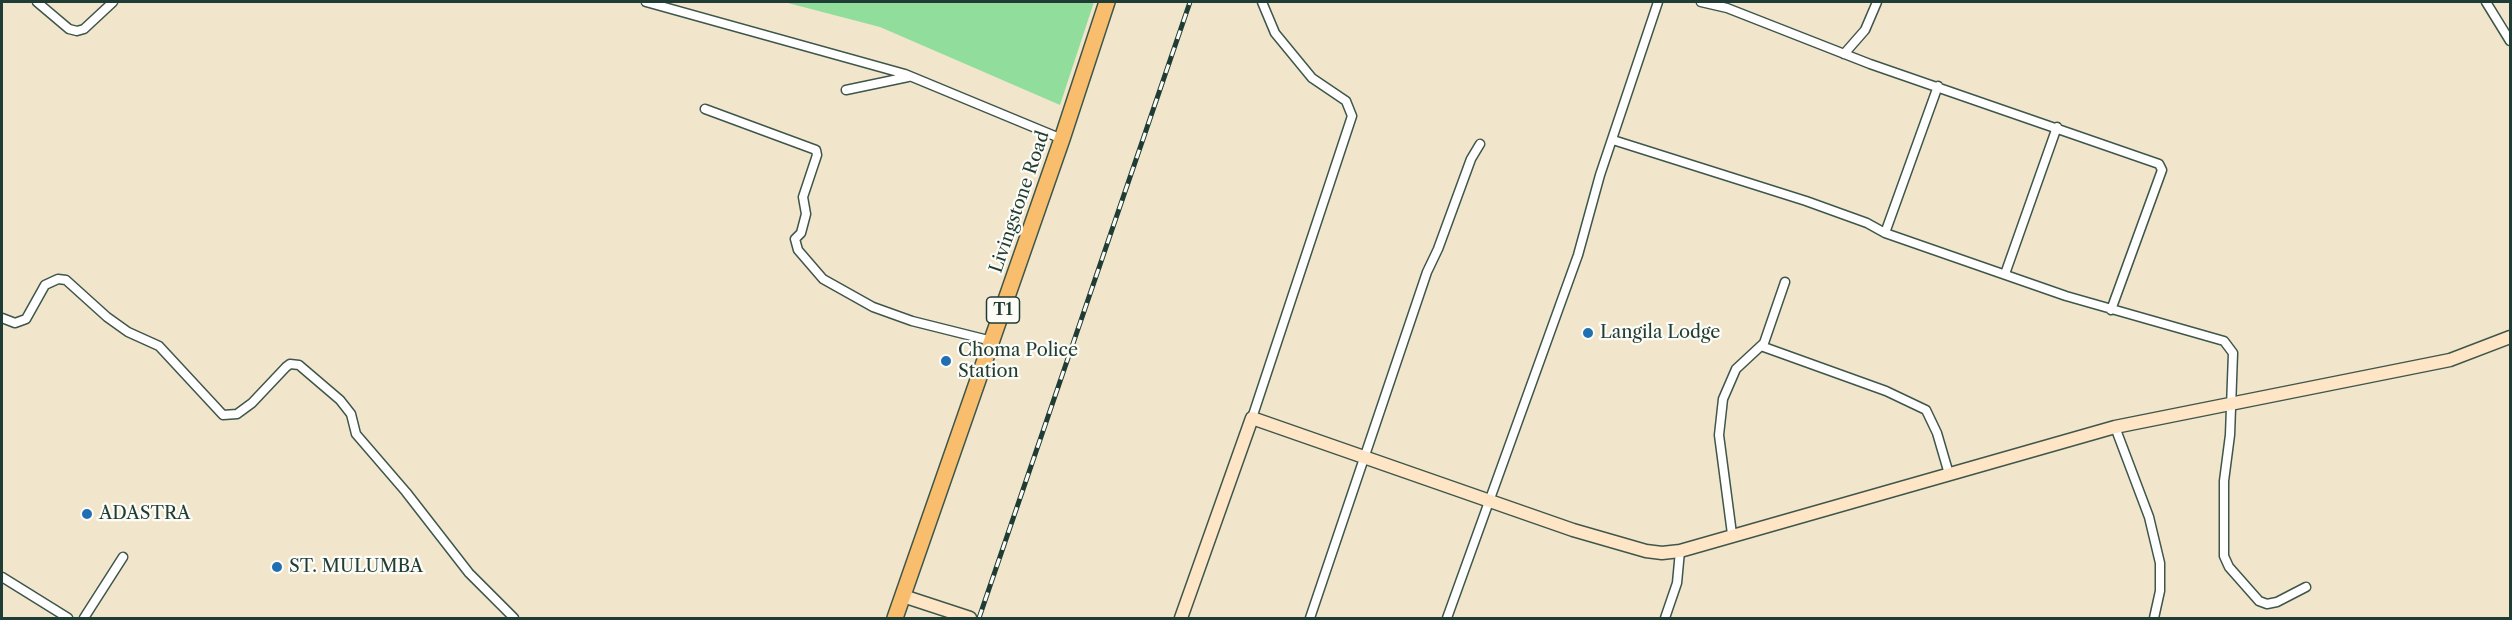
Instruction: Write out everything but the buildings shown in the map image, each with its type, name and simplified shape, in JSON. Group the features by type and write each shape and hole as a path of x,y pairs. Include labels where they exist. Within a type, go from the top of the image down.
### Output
{"highway":[{"name":"Livingstone Road","path":"895,618 1062,139 1107,2"}],"street":[{"path":"37,2 69,29 77,31 84,29 113,2"},
{"path":"646,2 909,76 1062,139"},
{"path":"1181,618 1252,418 1352,116 1346,101 1312,78 1275,33 1262,2"},
{"path":"1447,618 1578,255 1612,140 1658,2"},
{"path":"1701,2 1727,8 1844,54 2152,160 2161,166 2162,170 2111,310"},
{"path":"1844,54 1865,30 1877,2"},
{"path":"2486,2 2511,41"},
{"path":"846,90 909,76"},
{"path":"1885,232 1938,86"},
{"path":"705,109 816,150 817,155 803,198 806,214 801,233 795,239 798,250 823,279 873,307 912,321 992,341"},
{"path":"2005,274 2057,127"},
{"path":"1612,140 1806,201 1885,232 2111,310 2226,342 2233,353 2229,403 2230,435 2224,481 2223,538 2226,562 2253,596 2267,604 2284,599 2306,587"},
{"path":"1310,618 1427,272 1479,144"},
{"path":"2,318 15,323 26,319 45,285 58,279 66,280 114,322 159,346 223,415 237,414 252,403 286,367 290,364 299,365 340,399 351,414 357,434 469,573 514,618"},
{"path":"1732,534 1719,435 1723,399 1736,369 1761,346 1785,282"},
{"path":"1252,418 1488,500 1646,551 1680,551 1732,534 2115,427 2450,360 2511,337"},
{"path":"1761,346 1886,391 1926,410 1937,433 1949,474"},
{"path":"2115,427 2148,518 2160,563 2160,591 2154,618"},
{"path":"1665,618 1677,583 1680,551"},
{"path":"84,618 123,557"},
{"path":"2,577 68,618"},
{"path":"903,596 970,618"}],"green space":[{"path":"784,2 1094,2 1060,105 880,27"}],"railway":[{"path":"979,618 1190,2"}],"place":[{"name":"Langila Lodge","path":"1588,333"},
{"name":"Choma Police Station","path":"946,361"},
{"name":"ADASTRA","path":"87,514"},
{"name":"ST. MULUMBA","path":"277,567"}]}
